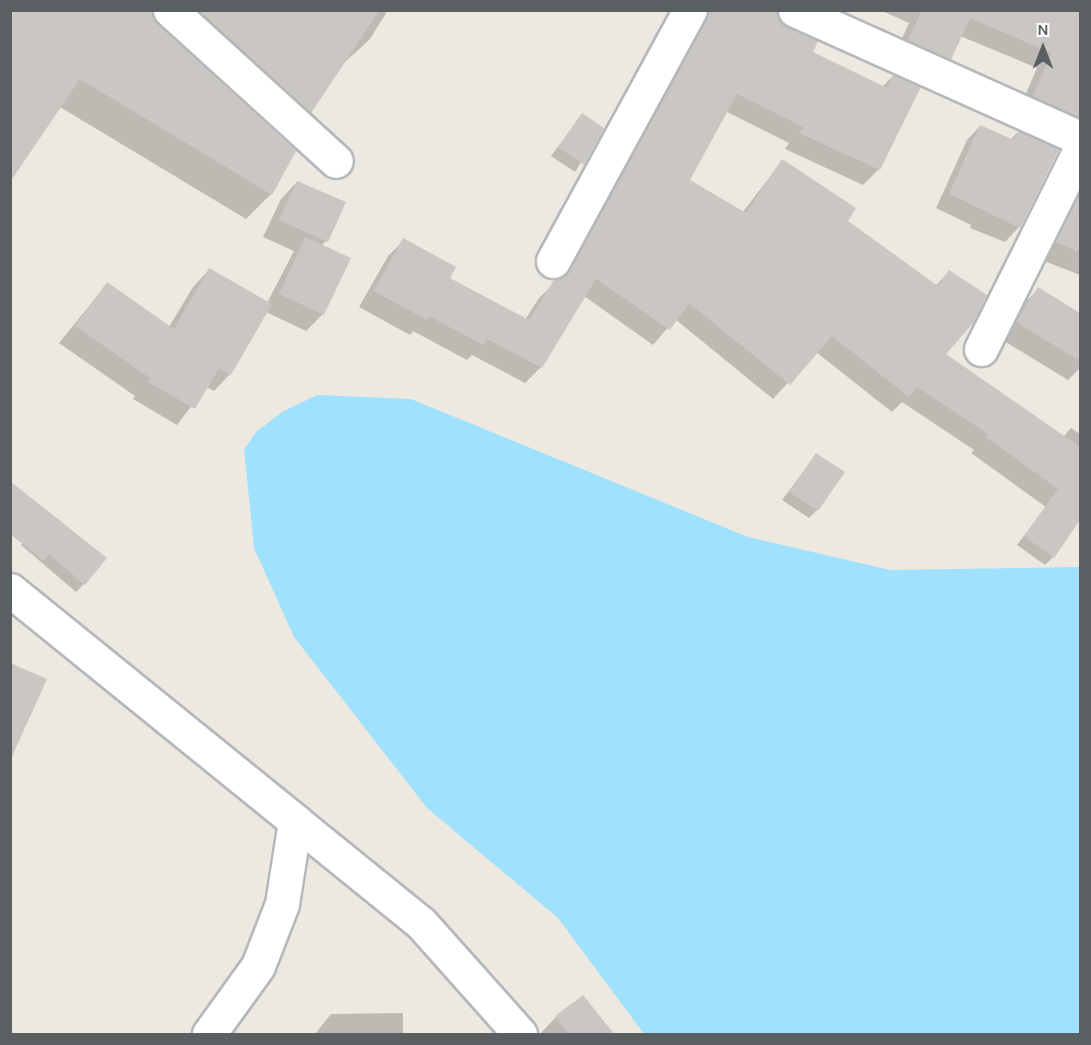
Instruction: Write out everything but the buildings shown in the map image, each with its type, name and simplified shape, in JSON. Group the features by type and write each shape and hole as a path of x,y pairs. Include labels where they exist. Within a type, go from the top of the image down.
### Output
{"street":[{"path":"170,10 336,160"},
{"path":"553,261 690,10"},
{"path":"795,10 1080,138"},
{"path":"981,349 1080,150"},
{"path":"10,590 421,923 520,1035"},
{"path":"209,1035 258,966 282,904 295,821"}],"water":[{"path":"317,395 411,399 748,537 890,570 1080,567 1080,1034 644,1034 558,918 427,808 294,637 254,548 244,450 256,432 282,412"}]}
